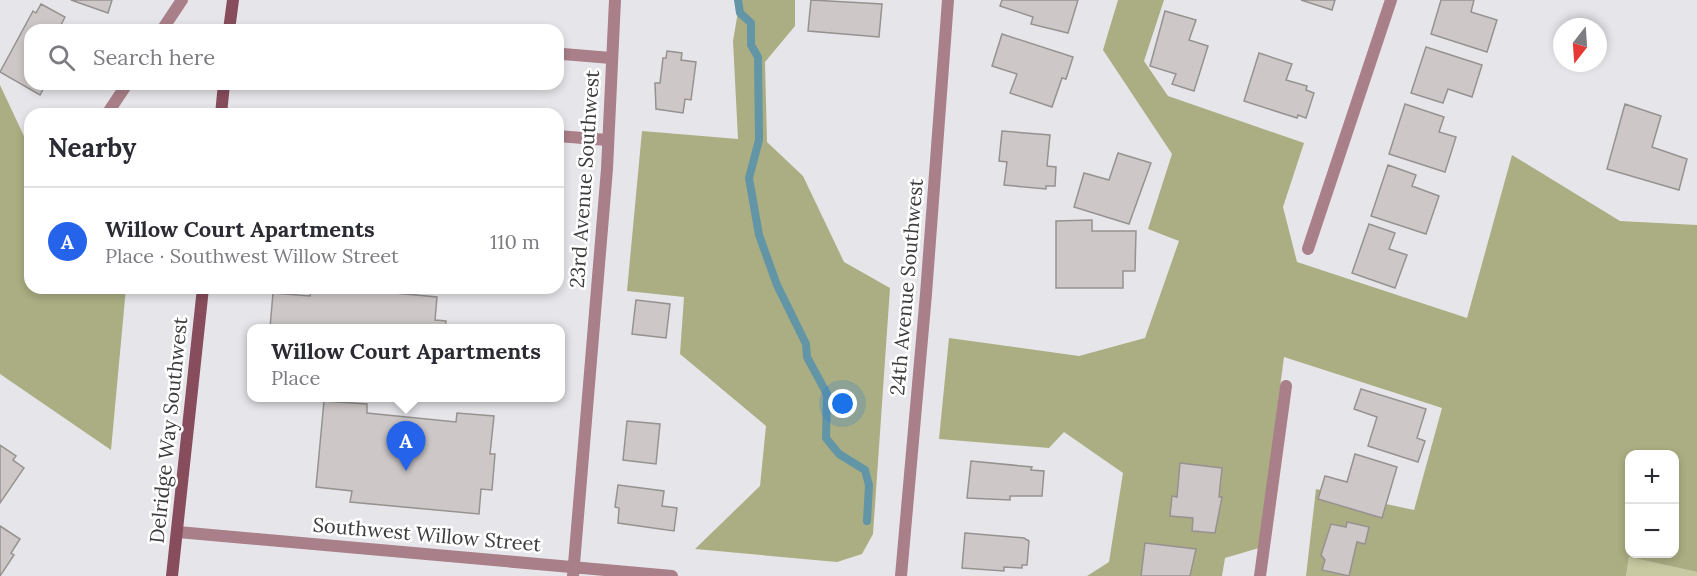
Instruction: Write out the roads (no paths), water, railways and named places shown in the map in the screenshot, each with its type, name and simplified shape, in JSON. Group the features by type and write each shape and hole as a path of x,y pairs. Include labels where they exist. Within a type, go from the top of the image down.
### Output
{"main road":[{"path":"230,24 233,0"},
{"path":"222,108 223,90"},
{"name":"Delridge Way Southwest","path":"172,576 202,294"}],"street":[{"path":"166,24 182,0"},
{"name":"23rd Avenue Southwest","path":"573,571 607,140 615,0"},
{"name":"24th Avenue Southwest","path":"901,576 926,294 948,0"},
{"path":"1308,249 1390,0"},
{"path":"564,54 611,58"},
{"path":"111,108 123,90"},
{"path":"564,136 607,140"},
{"path":"1260,576 1286,387"},
{"name":"Southwest Willow Street","path":"178,532 573,571 672,576"}],"waterway":[{"path":"738,0 740,13 751,23 751,45 758,57 759,140 749,178 759,235 777,285 806,344 807,357 827,394 826,438 839,454 865,470 869,485 867,521"}],"place":[{"name":"Willow Court Apartments","path":"406,471"}]}
